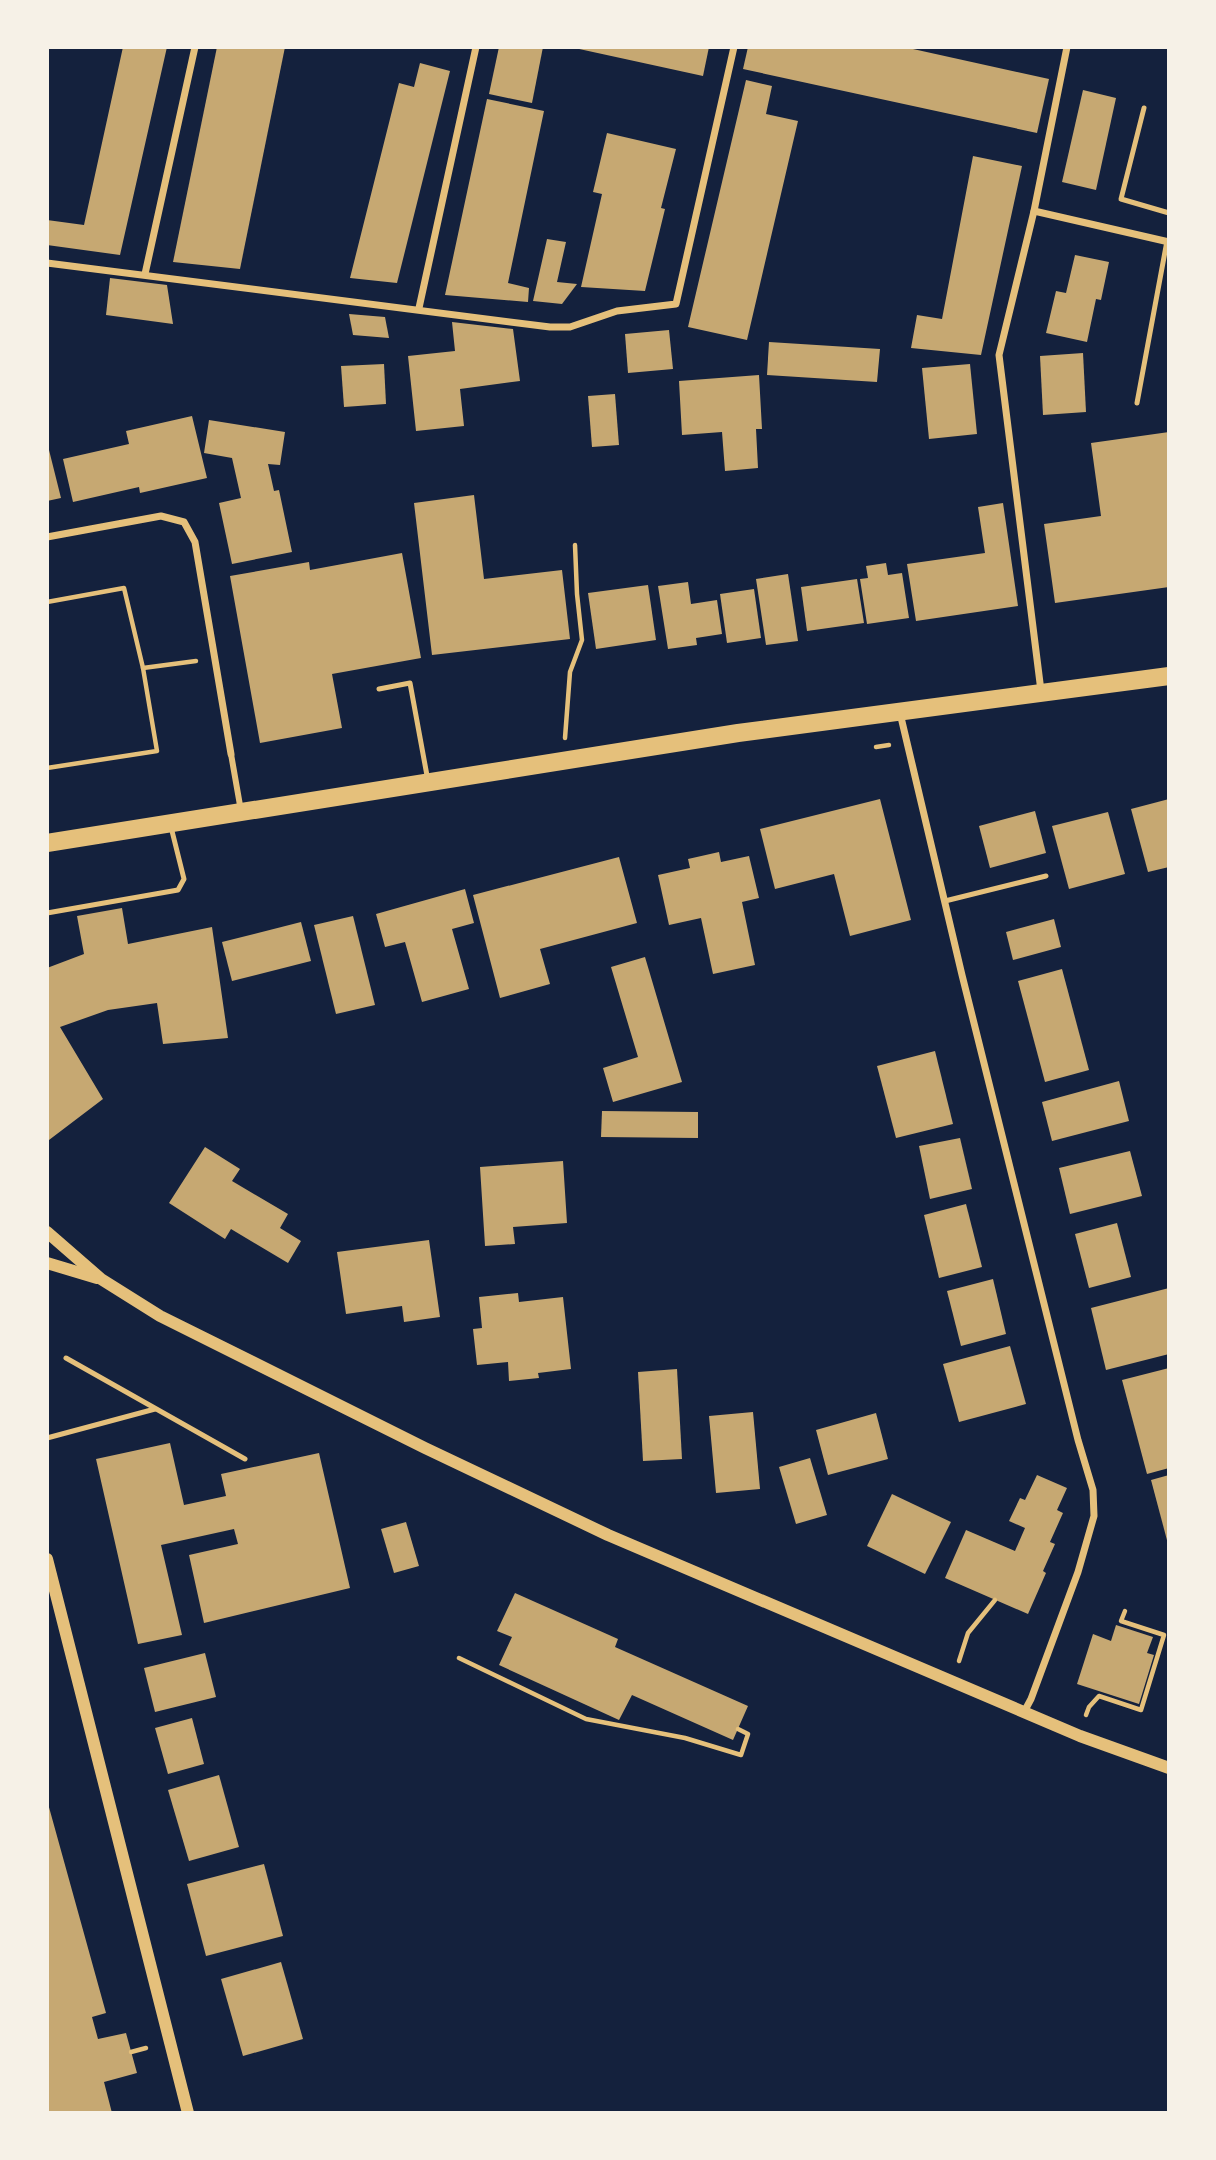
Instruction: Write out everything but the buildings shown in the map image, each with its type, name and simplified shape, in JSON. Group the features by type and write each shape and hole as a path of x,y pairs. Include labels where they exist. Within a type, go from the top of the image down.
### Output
{"main road":[{"path":"47,843 428,784 563,760 900,711 1169,676"}],"street":[{"path":"145,274 195,47"},
{"path":"419,309 476,47"},
{"path":"47,263 550,327 570,327 617,311 676,304 734,47"},
{"path":"1041,692 999,355 1034,211 1067,47"},
{"path":"1034,211 1168,242"},
{"path":"47,537 161,516 184,522 195,542 241,813"},
{"path":"900,711 1078,1440 1093,1490 1094,1516 1077,1572 1024,1712"},
{"path":"47,1232 101,1279 160,1316 461,1465 621,1540 951,1682 1080,1736 1169,1768"},
{"path":"47,1263 101,1279"},
{"path":"47,1559 188,2113"}],"lane":[{"path":"1144,108 1121,199 1169,213"},
{"path":"1137,403 1168,242"},
{"path":"379,689 410,683 428,784"},
{"path":"47,913 178,890 184,879 170,824"},
{"path":"945,901 1046,876"},
{"path":"66,1358 245,1459"},
{"path":"47,1438 155,1409"}],"path":[{"path":"563,760 570,672 582,640 576,545"},
{"path":"47,602 124,588 143,668 157,751 47,768"},
{"path":"143,668 214,658"},
{"path":"951,1682 968,1633 995,1600"},
{"path":"1080,1736 1089,1707 1100,1694 1141,1710 1164,1635 1121,1621 1125,1611"},
{"path":"459,1658 586,1719 685,1738 741,1755 748,1734 738,1729"},
{"path":"131,2052 146,2048"}]}
